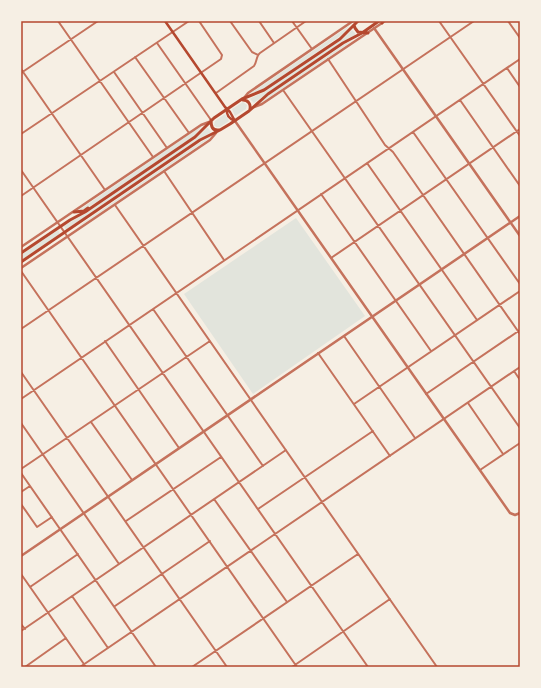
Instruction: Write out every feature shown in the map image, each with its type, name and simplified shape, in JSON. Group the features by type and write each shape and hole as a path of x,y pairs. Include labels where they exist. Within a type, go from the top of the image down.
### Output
{"main road":[{"path":"165,21 227,109 230,119 235,121"},
{"path":"21,262 200,140 222,130 266,96 343,43 382,21"},
{"path":"355,22 355,29 358,32 368,33"},
{"path":"21,252 111,195 195,137 210,121 227,109 244,98 261,92 340,39 355,22"},
{"path":"240,101 245,100 249,103 250,108 247,112"},
{"path":"210,121 213,128 217,131 222,130"},
{"path":"74,212 85,210 111,195"}],"street":[{"path":"58,21 153,157"},
{"path":"22,73 98,21"},
{"path":"21,134 189,21"},
{"path":"21,196 221,59 223,56 199,21"},
{"path":"230,21 252,52 258,55"},
{"path":"259,21 274,43"},
{"path":"292,21 312,49"},
{"path":"216,93 254,67 258,55 306,21"},
{"path":"253,107 261,105 368,33 382,21"},
{"path":"439,21 520,136"},
{"path":"21,329 474,21"},
{"path":"508,21 520,38"},
{"path":"244,98 248,93 312,49 355,22"},
{"path":"374,28 520,236"},
{"path":"21,247 202,124 210,121 186,83 157,43"},
{"path":"135,57 189,133"},
{"path":"328,59 385,145 393,152 519,332 426,394"},
{"path":"21,399 520,59"},
{"path":"507,68 520,86"},
{"path":"21,69 22,73 106,190"},
{"path":"114,72 167,148"},
{"path":"283,90 520,428"},
{"path":"460,100 520,186"},
{"path":"235,121 510,513 514,515 520,513"},
{"path":"331,258 520,129"},
{"path":"216,132 210,140 21,270 296,666"},
{"path":"413,132 520,284"},
{"path":"367,163 477,320"},
{"path":"21,170 368,667"},
{"path":"164,171 224,260"},
{"path":"321,194 431,351"},
{"path":"115,205 437,667"},
{"path":"21,556 520,216"},
{"path":"354,404 520,291"},
{"path":"153,309 263,466"},
{"path":"344,336 416,438"},
{"path":"105,341 179,448"},
{"path":"21,469 210,341"},
{"path":"318,354 390,456"},
{"path":"80,667 85,666 108,648 520,367"},
{"path":"21,372 228,667"},
{"path":"514,372 520,380"},
{"path":"468,403 503,454"},
{"path":"91,422 132,480"},
{"path":"21,423 119,564"},
{"path":"258,509 373,431"},
{"path":"480,470 520,443"},
{"path":"21,631 286,450"},
{"path":"126,522 221,457"},
{"path":"21,473 156,667"},
{"path":"21,492 30,486"},
{"path":"214,499 287,602"},
{"path":"21,504 37,527 52,517"},
{"path":"114,606 210,542"},
{"path":"30,587 78,554"},
{"path":"192,667 358,554"},
{"path":"21,574 85,666"},
{"path":"72,596 108,648"},
{"path":"292,667 296,666 390,599"},
{"path":"21,624 24,629"},
{"path":"25,667 66,638"}],"shaded area":[{"path":"349,26 339,37 263,89 248,95"},
{"path":"352,30 355,35 342,42 254,103 250,99 264,92 341,40"},
{"path":"354,40 261,103 260,103 345,44"},
{"path":"243,102 247,105 246,109 235,116 232,109"},
{"path":"225,114 229,121 220,127 216,127 214,125 215,121"},
{"path":"203,125 194,136 110,194 85,209 79,210"},
{"path":"207,128 211,132 210,133 66,230 64,226 85,214 196,138"},
{"path":"210,138 76,229 199,143"},
{"path":"296,218 365,316 253,394 184,294"},
{"path":"58,230 60,234 21,260 21,255"}]}
